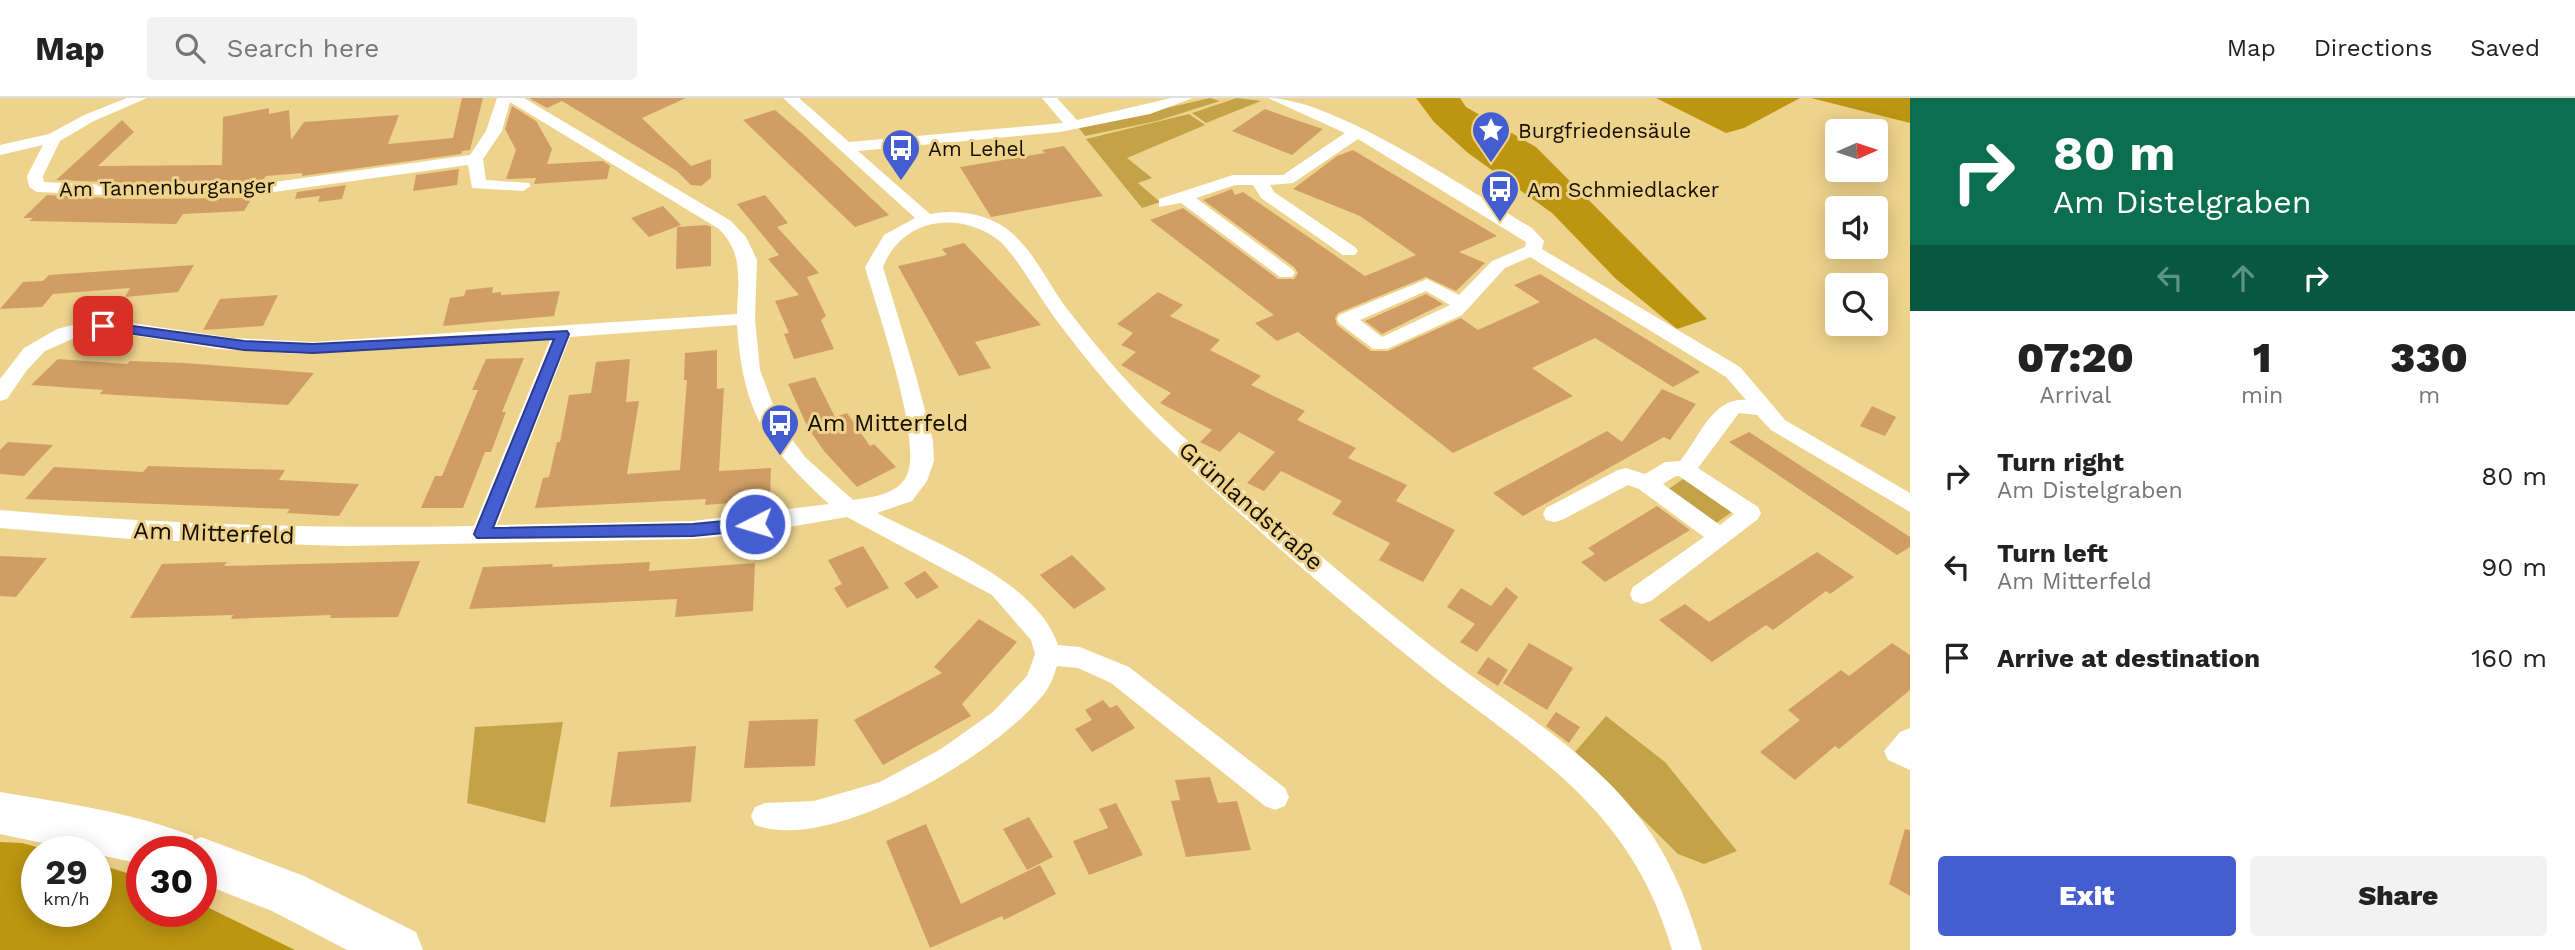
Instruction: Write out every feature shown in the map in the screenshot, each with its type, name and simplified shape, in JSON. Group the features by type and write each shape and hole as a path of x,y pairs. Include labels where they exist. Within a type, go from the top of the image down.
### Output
{"main road":[{"path":"0,813 126,837"},
{"path":"217,866 287,893 398,950"}],"street":[{"path":"0,150 54,138 89,118 140,98"},
{"path":"504,98 494,131 475,159 478,186 523,186"},
{"path":"514,98 725,225 737,237 748,260 746,319 750,370 770,425 796,462 847,507 1000,588 1042,635 1048,654 1038,682 1002,720 951,758 886,793 814,814 765,816"},
{"path":"790,98 925,219 891,236 878,251 874,267 906,376 922,441 923,461 916,481 904,495 878,504 847,507"},
{"path":"1049,98 1073,125"},
{"path":"844,147 1015,133 1073,125 1129,115 1186,98"},
{"path":"1275,98 1359,133 1526,232 1535,241 1533,251"},
{"path":"1165,203 1233,180 1287,180 1345,138 1359,133"},
{"name":"Am Tannenburganger","path":"54,138 36,176 37,187 128,191 253,190 475,159"},
{"path":"1259,180 1267,195 1349,251"},
{"path":"1184,197 1286,273"},
{"name":"Grünlandstraße","path":"925,219 952,218 984,223 1011,241 1060,313 1150,417 1295,547 1443,671 1552,751 1592,789 1628,827 1649,857 1669,897 1687,950"},
{"path":"1462,304 1427,284 1346,319 1380,345 1455,310 1462,304 1506,257 1533,251 1733,372 1749,386 1760,408 1778,425 1910,504"},
{"path":"0,394 35,348 59,335 90,327 121,327 244,346 313,348 562,334 746,319"},
{"path":"482,534 562,334"},
{"path":"1684,469 1727,411 1736,406 1760,408"},
{"path":"1642,594 1750,513 1684,469 1673,468 1647,483"},
{"path":"1554,514 1626,477 1647,483 1721,537"},
{"name":"Am Mitterfeld","path":"0,519 156,532 344,537 693,530 755,524 847,507"},
{"path":"1048,654 1080,658 1120,675 1275,797"},
{"path":"1910,740 1898,751 1910,758"}],"shaded area":[{"path":"1210,98 1220,101 1157,121 1085,136 1079,128"},
{"path":"1237,98 1261,101 1206,123 1192,113"},
{"path":"1416,98 1460,98 1466,107 1536,147 1707,319 1677,329 1616,279 1552,213 1468,153 1434,122"},
{"path":"1656,98 1800,98 1744,128 1726,133"},
{"path":"1811,98 1910,98 1910,123"},
{"path":"1189,114 1205,125 1127,158 1152,178 1138,183 1160,202 1142,208 1086,139"},
{"path":"1683,479 1732,512 1716,523 1667,490"},
{"path":"1606,716 1665,762 1737,851 1704,864 1678,854 1575,752"},
{"path":"563,722 545,823 467,803 475,727"},
{"path":"0,842 21,843 21,927 112,927 112,868 126,873 126,927 217,927 217,912 295,950 0,950"}],"building":[{"path":"462,98 483,98 470,150 462,151 461,154 302,176 302,173 266,176 262,181 253,182 128,183 56,180 122,120 134,132 98,166 222,165 223,117 269,108 269,114 289,110 291,140 304,122 399,115 388,144 453,138"},
{"path":"529,98 686,98 642,118 691,166 711,159 711,178 701,186 691,185 677,171 562,101 547,108"},
{"path":"512,106 536,121 552,149 547,164 603,161 610,166 607,179 534,184 536,178 506,179 516,150 505,129"},
{"path":"1265,109 1323,129 1292,155 1232,131"},
{"path":"775,110 889,215 855,227 743,120"},
{"path":"1064,146 1103,196 991,217 960,167 1045,153 1042,150"},
{"path":"1353,150 1497,236 1459,252 1485,263 1456,291 1426,277 1338,313 1335,318 1337,325 1371,351 1388,351 1461,318 1478,330 1540,302 1514,285 1540,274 1700,372 1673,387 1595,338 1532,368 1573,396 1453,453 1298,332 1277,341 1255,323 1274,315 1150,220 1183,208 1278,279 1294,279 1298,273 1294,267 1203,200 1232,189 1235,195 1243,192 1365,276 1416,255 1360,216 1293,189 1337,156"},
{"path":"459,169 457,185 413,191 416,175"},
{"path":"346,185 342,199 318,202 320,196 295,199 297,192"},
{"path":"47,195 128,199 252,198 244,211 183,214 176,224 29,221 33,218 23,218"},
{"path":"765,195 788,223 777,227 819,273 807,277 826,316 821,320 834,349 794,359 784,334 789,333 775,301 799,295 768,259 779,255 737,204"},
{"path":"663,206 681,225 649,237 631,218"},
{"path":"677,227 711,227 711,266 676,269"},
{"path":"964,243 1041,325 975,342 991,368 959,376 898,266 947,255 942,249"},
{"path":"194,265 178,292 125,297 130,288 53,294 42,307 0,309 23,282 43,281 49,275"},
{"path":"493,287 492,293 501,292 501,295 560,291 554,316 443,326 450,298 464,296 466,290"},
{"path":"1158,292 1183,305 1170,316 1220,340 1210,350 1261,376 1251,385 1305,411 1297,420 1356,448 1348,458 1407,485 1396,501 1455,530 1423,582 1379,560 1390,543 1332,514 1342,501 1281,471 1264,491 1247,483 1275,452 1239,432 1220,452 1200,442 1212,430 1160,403 1171,393 1121,365 1136,352 1121,345 1133,333 1117,324"},
{"path":"1426,294 1443,304 1382,334 1365,321"},
{"path":"278,295 263,326 203,330 220,299"},
{"path":"717,350 717,389 724,388 719,471 771,468 770,500 705,505 706,499 535,508 543,478 549,477 557,442 560,442 569,395 591,393 596,362 630,359 626,402 639,401 627,474 680,470 687,380 684,380 685,353"},
{"path":"524,358 502,412 506,412 491,452 485,452 463,508 421,508 435,476 442,476 478,390 472,390 486,359"},
{"path":"58,359 127,364 130,361 185,363 314,373 288,405 100,394 103,390 31,385"},
{"path":"815,377 835,417 847,413 870,446 874,444 896,467 857,487 824,451 808,428 788,384"},
{"path":"1662,389 1696,404 1670,440 1664,437 1523,516 1493,493 1607,431 1622,442"},
{"path":"1872,406 1896,417 1885,436 1860,426"},
{"path":"1749,432 1910,537 1910,547 1897,555 1729,442"},
{"path":"8,442 53,445 24,476 0,474 0,450"},
{"path":"148,466 285,470 279,480 359,484 339,516 287,513 290,509 25,499 54,467 143,472"},
{"path":"1657,506 1690,530 1605,582 1581,562 1595,554 1588,548"},
{"path":"863,546 889,588 847,608 834,588 842,584 828,560"},
{"path":"1817,552 1854,577 1830,594 1826,591 1773,630 1766,625 1712,662 1659,620 1685,604 1709,622"},
{"path":"1072,555 1106,589 1074,609 1040,575"},
{"path":"0,556 47,558 16,597 0,596"},
{"path":"420,561 398,617 330,618 331,615 231,619 233,615 130,618 162,564 227,562 224,566"},
{"path":"650,562 649,571 755,563 753,611 675,617 677,599 469,609 483,567"},
{"path":"925,571 939,587 917,599 904,583"},
{"path":"1506,587 1518,597 1477,652 1460,642 1475,624 1447,607 1461,588 1491,606"},
{"path":"979,619 1017,642 962,704 971,716 883,765 854,720 942,673 934,667"},
{"path":"1529,643 1573,668 1547,710 1503,683"},
{"path":"1892,643 1910,655 1910,690 1839,749 1835,746 1795,780 1760,752 1800,720 1788,710 1841,670 1849,676"},
{"path":"1488,657 1508,670 1498,686 1477,673"},
{"path":"1103,700 1110,708 1117,705 1135,728 1092,752 1075,729 1092,720 1085,710"},
{"path":"1556,712 1580,727 1569,743 1546,726"},
{"path":"818,719 815,766 744,768 749,721"},
{"path":"696,746 691,802 610,807 618,752"},
{"path":"1210,777 1218,803 1237,801 1251,850 1186,857 1171,801 1180,800 1175,780"},
{"path":"1116,803 1143,855 1089,875 1073,841 1108,828 1099,809"},
{"path":"1029,817 1053,857 1027,870 1003,829"},
{"path":"926,824 961,904 1040,865 1056,894 1004,920 1002,916 930,948 886,841"},
{"path":"1905,829 1910,830 1910,896 1889,884"}],"place":[{"name":"Burgfriedensäule","path":"1491,164"},
{"name":"Am Lehel","path":"901,182"},
{"name":"Am Schmiedlacker","path":"1500,223"},
{"name":"Am Mitterfeld","path":"780,457"}],"route":[{"path":"103,326 204,341 276,348 394,345 562,334 482,534 693,530 755,524"}]}
